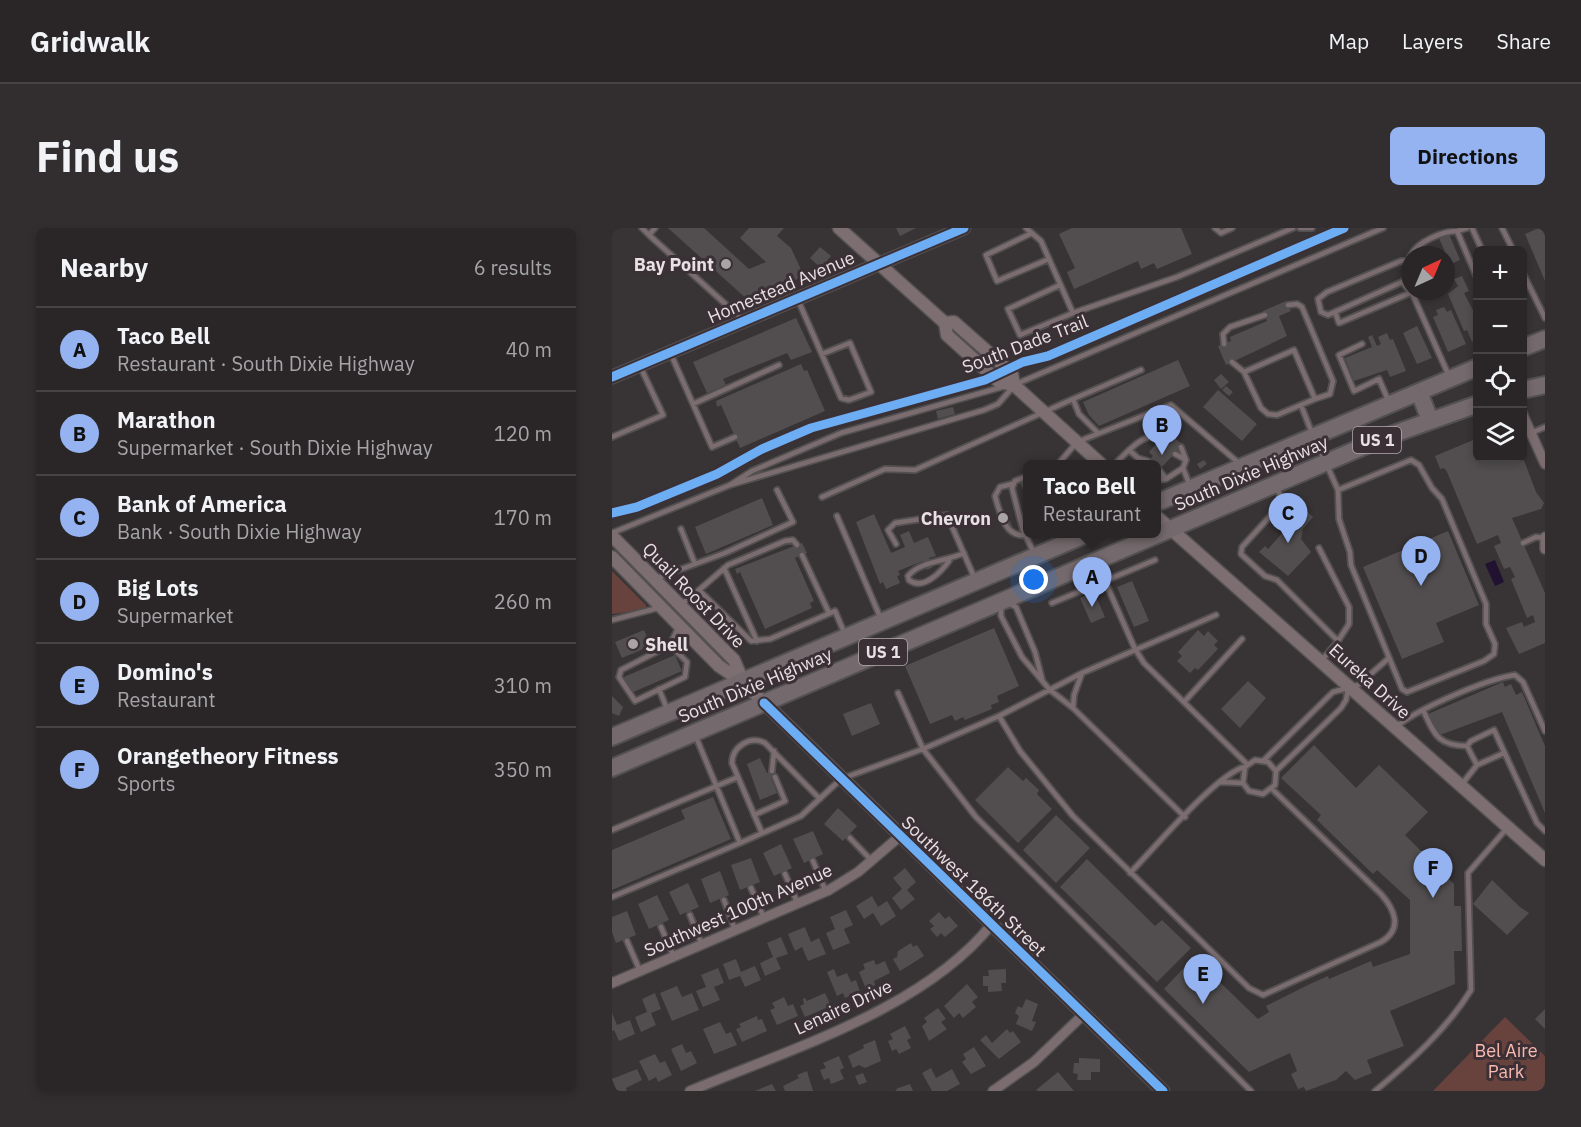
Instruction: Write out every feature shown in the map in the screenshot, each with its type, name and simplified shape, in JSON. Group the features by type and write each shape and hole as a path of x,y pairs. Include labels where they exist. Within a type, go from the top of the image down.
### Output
{"highway":[{"path":"1527,346 1545,339"},
{"name":"South Dixie Highway","path":"1161,501 1473,369"},
{"path":"1527,389 1545,385"},
{"path":"1419,392 1430,420"},
{"name":"South Dixie Highway","path":"1161,532 1430,420 1473,406"},
{"name":"South Dixie Highway","path":"614,734 743,682 1078,538"},
{"name":"South Dixie Highway","path":"612,768 1147,538"},
{"path":"983,578 1002,601"}],"main road":[{"path":"839,228 945,323 947,335 999,382 1014,385 1096,460"},
{"name":"Homestead Avenue","path":"612,377 964,228"},
{"name":"Eureka Drive","path":"1161,520 1545,860"},
{"name":"Quail Roost Drive","path":"612,535 734,660 743,682"},
{"name":"Quail Roost Drive","path":"612,557 719,666 743,682 764,703"},
{"name":"Southwest 186th Street","path":"764,703 899,837 1163,1091"}],"street":[{"path":"1527,424 1545,464"},
{"path":"1545,538 1545,549"},
{"name":"Southwest 100th Avenue","path":"612,983 826,892 849,879 899,837"},
{"name":"Lenaire Drive","path":"690,1091 897,1001 954,963 992,924"},
{"path":"993,1091 1034,1062 1083,1015"}],"lane":[{"path":"642,228 744,321"},
{"path":"649,235 655,228"},
{"path":"1026,228 1030,234 1041,241 1073,313"},
{"path":"1215,228 1221,233 1232,228"},
{"path":"1060,285 1008,309 1020,335 1073,313 1178,277 1293,228"},
{"path":"1300,228 1312,228"},
{"path":"730,485 752,471 851,429 1014,385 1383,228"},
{"path":"1419,246 1449,231 1467,228"},
{"path":"1472,228 1480,246"},
{"path":"1502,228 1511,246"},
{"path":"1457,231 1473,268"},
{"path":"1030,234 986,255 997,281 1049,259"},
{"path":"1401,261 1321,296 1318,299 1321,312 1328,315 1401,282"},
{"path":"1527,281 1545,318"},
{"path":"797,297 841,398 849,400 871,392 850,343 822,354"},
{"path":"1335,312 1339,323 1401,297"},
{"path":"1413,300 1450,378"},
{"path":"1232,362 1244,372 1261,408 1268,414 1277,415 1331,392 1333,381 1302,307 1297,304 1288,305"},
{"path":"1224,344 1223,334 1228,329 1265,315"},
{"path":"1362,344 1339,355 1354,391 1379,379 1391,404"},
{"path":"1244,372 1294,350 1315,399"},
{"path":"670,352 712,447 735,437"},
{"path":"612,436 663,415 640,366"},
{"path":"693,404 779,366"},
{"path":"822,497 885,469 915,470 1141,369"},
{"path":"612,535 730,485 984,410 998,404 1014,385"},
{"path":"1073,399 1079,414 1098,433"},
{"path":"1061,460 1077,442 1172,405 1243,467"},
{"path":"1301,405 1338,490 1337,507 1350,552 1351,565 1402,689 1406,692 1484,661 1494,654 1496,649 1486,624 1486,604 1442,499 1415,461 1411,460 1338,490"},
{"path":"1531,433 1545,427"},
{"path":"1120,460 1139,440 1158,434 1170,437"},
{"path":"1158,434 1164,444"},
{"path":"1161,480 1166,479 1183,468 1186,460 1181,447"},
{"path":"1129,450 1138,458 1145,460"},
{"path":"1175,454 1186,460"},
{"path":"1183,468 1191,489"},
{"path":"1161,473 1166,479"},
{"path":"1023,478 1000,487 995,496 1010,532 1017,536 1023,533"},
{"path":"1012,484 1023,525"},
{"path":"1275,484 1283,502 1242,547 1241,554 1265,576 1277,580 1338,641"},
{"path":"654,579 696,564 793,522 777,490"},
{"path":"896,544 888,530 895,523 947,515 964,553 983,578"},
{"path":"837,516 882,622"},
{"path":"681,529 696,564"},
{"path":"1523,543 1536,537 1545,538"},
{"path":"1028,538 1035,556"},
{"path":"680,606 726,566 785,541 793,540 797,545"},
{"path":"1319,548 1348,607 1349,624 1321,662"},
{"path":"949,561 943,570 924,582 917,584 909,580 908,576 914,570 949,561 964,553"},
{"path":"802,555 829,613"},
{"path":"1052,603 1155,560"},
{"path":"726,566 757,640"},
{"path":"1105,581 1135,649 1144,663 1246,766"},
{"path":"699,590 751,641 770,639 835,611 847,637"},
{"path":"1042,679 1035,652 1016,607 1002,601 1001,616 1022,657 1050,690 1073,708 1185,817"},
{"path":"612,620 655,611 660,606"},
{"path":"612,897 801,816 841,779 923,749 999,716 1082,673 1215,615"},
{"path":"670,645 687,662 685,677 635,701 619,677 621,670 670,645 679,626"},
{"path":"1184,702 1242,639"},
{"path":"1264,760 1333,692 1365,681 1389,658"},
{"path":"1073,708 1074,695 1082,673"},
{"path":"1395,728 1423,710 1515,675 1523,682 1545,731"},
{"path":"1276,771 1341,708 1347,700 1349,687"},
{"path":"659,689 669,713"},
{"path":"898,693 923,749 976,817 1251,1091"},
{"path":"1423,710 1436,735 1442,741 1449,745 1467,746"},
{"path":"999,716 1007,732 1054,796 1249,988 1263,995 1386,939 1395,926 1386,900 1272,789"},
{"path":"1467,746 1471,741 1494,730 1537,823 1545,831"},
{"path":"694,733 740,843"},
{"path":"762,833 732,759 741,745 759,740 774,751 820,799"},
{"path":"1467,746 1477,765"},
{"path":"754,815 785,801 773,774 774,751"},
{"path":"1461,786 1477,765 1504,753"},
{"path":"1130,873 1235,769 1255,760 1264,760 1276,771 1277,780 1272,789 1258,795 1249,791 1243,783 1246,766"},
{"path":"612,830 738,777"},
{"path":"1220,782 1243,783"},
{"path":"1375,1091 1407,1064 1462,1005 1471,990 1468,873 1508,827"},
{"path":"850,838 872,861"},
{"path":"813,861 826,892"},
{"path":"785,874 798,904"},
{"path":"752,888 764,918"},
{"path":"724,900 735,930"},
{"path":"690,915 702,945"},
{"path":"661,927 674,957"},
{"path":"627,941 640,971"}],"green space":[{"path":"612,571 646,605 645,610 612,614"},
{"name":"Bel Aire Park","path":"1505,1017 1545,1056 1545,1091 1433,1091"}],"shaded area":[{"path":"1495,560 1504,582 1495,586 1485,564"}],"building":[{"name":"Bay Point","path":"668,228 704,228 749,269 766,262 740,238 749,228 784,228 777,236 791,248 804,276 749,301"},
{"path":"896,228 916,228 900,236"},
{"path":"1072,228 1181,228 1192,254 1157,269 1154,263 1141,269 1138,261 1074,289 1067,272 1075,268 1059,234"},
{"path":"1545,228 1545,281 1525,234"},
{"path":"1449,234 1454,246 1442,246 1439,238"},
{"path":"820,247 831,256 821,268 810,258"},
{"path":"1455,248 1460,260 1455,262"},
{"path":"1462,276 1469,291 1464,293 1473,310 1472,342 1467,330 1464,331 1451,300 1455,300 1455,288 1458,286 1455,279"},
{"path":"1286,301 1291,311 1279,316 1287,336 1226,365 1218,346 1231,341 1230,337 1267,321 1263,311"},
{"path":"1444,307 1447,312 1451,310 1466,344 1448,352 1433,317 1438,315 1436,310"},
{"path":"796,318 812,352 791,360 787,353 723,379 726,385 707,393 693,362"},
{"path":"1417,326 1432,358 1417,364 1403,333"},
{"path":"1387,333 1390,340 1393,339 1406,371 1390,377 1387,370 1354,381 1345,358 1372,347 1368,337 1372,335 1377,346 1381,344 1378,337"},
{"path":"1178,360 1190,386 1099,426 1089,415 1083,402"},
{"path":"801,364 804,371 807,370 825,411 740,448 721,405 717,407 716,401"},
{"path":"1221,374 1229,382 1221,389 1214,380"},
{"path":"1226,386 1233,392 1229,396 1222,390"},
{"path":"1218,390 1257,424 1242,441 1203,407"},
{"path":"953,407 955,414 938,419 936,411"},
{"path":"1171,435 1183,445 1161,468 1161,460 1149,460 1153,456 1149,452 1156,444 1160,448"},
{"path":"1473,440 1473,462 1525,462 1536,492 1544,503 1541,509 1512,518 1545,593 1545,643 1519,654 1506,628 1522,622 1524,627 1535,622 1533,615 1527,618 1511,579 1515,577 1510,567 1504,569 1494,546 1501,543 1498,535 1477,544 1447,472 1444,468 1440,469 1435,456"},
{"path":"1204,460 1207,464 1200,469 1197,464"},
{"path":"762,498 773,525 706,554 695,527"},
{"path":"1304,509 1313,517 1303,529 1301,539 1311,552 1288,576 1259,552 1265,546 1268,549"},
{"name":"Chevron","path":"1006,512 1012,526 1005,529 996,516"},
{"path":"874,514 891,553 905,547 900,535 909,531 914,543 928,537 936,556 929,558 933,567 927,570 923,561 898,571 900,575 897,576 900,583 886,589 883,582 880,584 856,522"},
{"path":"1448,531 1479,605 1436,623 1444,642 1402,659 1363,567"},
{"path":"802,543 807,553 795,558 814,601 810,603 812,608 765,629 740,572 737,574 735,569"},
{"path":"1132,581 1149,621 1134,627 1117,587"},
{"path":"1094,592 1105,617 1091,623 1080,598"},
{"path":"994,628 1019,686 997,696 999,702 991,705 992,709 965,720 963,717 955,721 952,715 930,724 905,666"},
{"name":"Shell","path":"644,630 651,646 622,658 615,642"},
{"path":"1198,630 1204,636 1208,631 1218,641 1214,645 1218,649 1198,670 1195,668 1190,673 1177,661 1182,656 1178,652"},
{"name":"Shell","path":"675,655 682,671 631,693 624,677"},
{"path":"1248,681 1266,698 1240,728 1221,709"},
{"path":"1503,682 1505,687 1511,684 1516,695 1522,692 1545,746 1545,813 1502,712 1440,735 1428,714"},
{"path":"612,696 623,707 619,716 612,713"},
{"path":"871,703 880,724 852,736 843,714"},
{"path":"1314,745 1356,788 1379,765 1428,812 1405,835 1454,884 1454,906 1461,906 1462,951 1454,951 1455,984 1390,1011 1404,1046 1367,1060 1372,1073 1355,1080 1346,1071 1336,1080 1306,1091 1304,1087 1298,1089 1291,1074 1297,1071 1290,1053 1249,1072 1164,989 1194,957 1258,1019 1269,1012 1266,1006 1328,976 1329,979 1371,961 1373,967 1410,954 1410,900 1377,870 1373,874 1317,820 1321,815 1281,778"},
{"path":"760,758 767,773 775,770 777,776 771,778 777,793 760,800 747,764"},
{"path":"1008,767 1023,781 1026,778 1039,790 1037,794 1052,809 1018,843 975,800"},
{"path":"713,797 731,839 612,890 612,850 685,819 681,810"},
{"path":"838,808 857,826 843,841 824,824"},
{"path":"1056,815 1090,848 1056,883 1023,850"},
{"path":"813,831 823,854 804,863 793,839"},
{"path":"781,844 792,868 774,876 763,853"},
{"path":"751,858 760,882 740,890 731,865"},
{"path":"1087,859 1155,926 1162,920 1191,948 1157,982 1060,887"},
{"path":"905,868 916,882 907,890 915,899 901,910 892,898 902,889 893,878"},
{"path":"720,871 729,895 710,903 701,879"},
{"path":"1492,880 1529,913 1507,935 1473,904"},
{"path":"688,883 699,907 680,915 669,892"},
{"path":"657,895 669,920 649,929 638,904"},
{"path":"872,896 878,907 887,901 896,916 881,926 873,913 864,919 856,906"},
{"path":"846,910 853,925 844,929 850,943 833,950 826,933 835,929 830,917"},
{"path":"627,911 636,935 616,943 612,932 612,917"},
{"path":"939,912 945,919 949,916 958,926 945,937 941,933 937,937 930,929 934,926 929,921"},
{"path":"805,927 811,942 819,938 826,954 808,961 802,947 795,951 788,934"},
{"path":"781,937 788,954 776,958 781,969 765,976 760,963 773,957 767,943"},
{"path":"911,943 913,947 917,945 924,956 900,971 893,959 897,957 898,951"},
{"path":"736,959 741,972 755,966 761,980 745,987 740,976 729,980 723,964"},
{"path":"874,960 876,965 885,961 890,973 874,981 875,985 866,989 859,972 865,969 863,964"},
{"path":"718,968 724,983 714,987 720,1000 703,1007 696,991 706,987 701,975"},
{"path":"834,969 837,977 847,973 851,982 856,980 860,992 845,998 843,993 837,996 827,972"},
{"path":"1006,969 1006,983 1001,983 1002,991 988,992 988,986 983,986 983,976 989,976 988,970"},
{"path":"967,984 978,997 972,1002 976,1007 963,1018 959,1013 954,1018 944,1006"},
{"path":"677,986 682,997 692,993 699,1010 672,1021 660,993"},
{"path":"655,993 661,1009 651,1013 656,1025 641,1032 635,1017 647,1012 642,999"},
{"path":"825,993 831,1006 805,1017 800,1006 804,1004 803,999 807,1001"},
{"path":"784,997 788,1006 793,1004 798,1016 777,1025 770,1010 775,1008 772,1003"},
{"path":"1026,999 1038,1004 1032,1021 1036,1022 1032,1031 1016,1024 1019,1016 1015,1013 1018,1006 1022,1008"},
{"path":"938,1008 946,1019 941,1022 947,1029 929,1041 922,1026 927,1022 924,1018"},
{"path":"1545,1009 1545,1029 1535,1019"},
{"path":"612,1013 617,1025 630,1020 635,1034 619,1041 614,1030 612,1031"},
{"path":"757,1016 758,1020 762,1019 767,1031 742,1042 736,1029 741,1027 739,1024"},
{"path":"720,1022 726,1034 731,1032 737,1045 714,1054 703,1029"},
{"path":"905,1026 911,1038 907,1040 911,1048 899,1054 896,1049 892,1051 888,1041 893,1039 890,1034"},
{"path":"1007,1029 1010,1033 1013,1031 1021,1042 999,1059 980,1040 986,1035 992,1043"},
{"path":"875,1040 881,1061 865,1068 859,1065 853,1068 848,1056 864,1048 863,1045"},
{"path":"682,1044 686,1053 691,1051 697,1063 681,1071 671,1049"},
{"path":"974,1047 986,1066 971,1074 962,1062 966,1059 963,1054"},
{"path":"655,1054 660,1063 665,1061 672,1075 658,1082 656,1077 649,1081 639,1061"},
{"path":"839,1056 844,1068 840,1070 844,1079 831,1084 829,1078 824,1080 820,1070 826,1068 823,1063"},
{"path":"1079,1058 1100,1059 1100,1072 1091,1072 1091,1080 1077,1080 1078,1074 1073,1073 1074,1063 1079,1063"},
{"path":"931,1068 936,1078 952,1069 960,1084 947,1091 932,1091 922,1073"},
{"path":"637,1069 642,1080 626,1088 627,1091 617,1091 612,1079"},
{"path":"807,1071 813,1091 785,1091 783,1086 799,1078 797,1075"},
{"path":"1058,1072 1074,1091 1036,1090"},
{"path":"863,1073 867,1082 859,1085 855,1076"},
{"path":"772,1084 776,1091 755,1091"},
{"path":"910,1084 913,1091 895,1091 898,1088"}],"cycle path":[{"path":"612,377 964,228"},
{"name":"South Dade Trail","path":"612,513 637,507 717,474 762,449 811,428 985,380 1023,362 1048,356 1344,228"},
{"path":"764,703 1163,1091"}],"place":[{"name":"Bay Point","path":"726,264"},
{"name":"Marathon","path":"1162,455"},
{"name":"Chevron","path":"1003,518"},
{"name":"Bank of America","path":"1288,543"},
{"name":"Big Lots","path":"1421,586"},
{"name":"Taco Bell","path":"1092,607"},
{"name":"Shell","path":"633,644"},
{"name":"Orangetheory Fitness","path":"1433,898"},
{"name":"Domino's","path":"1203,1004"}]}
